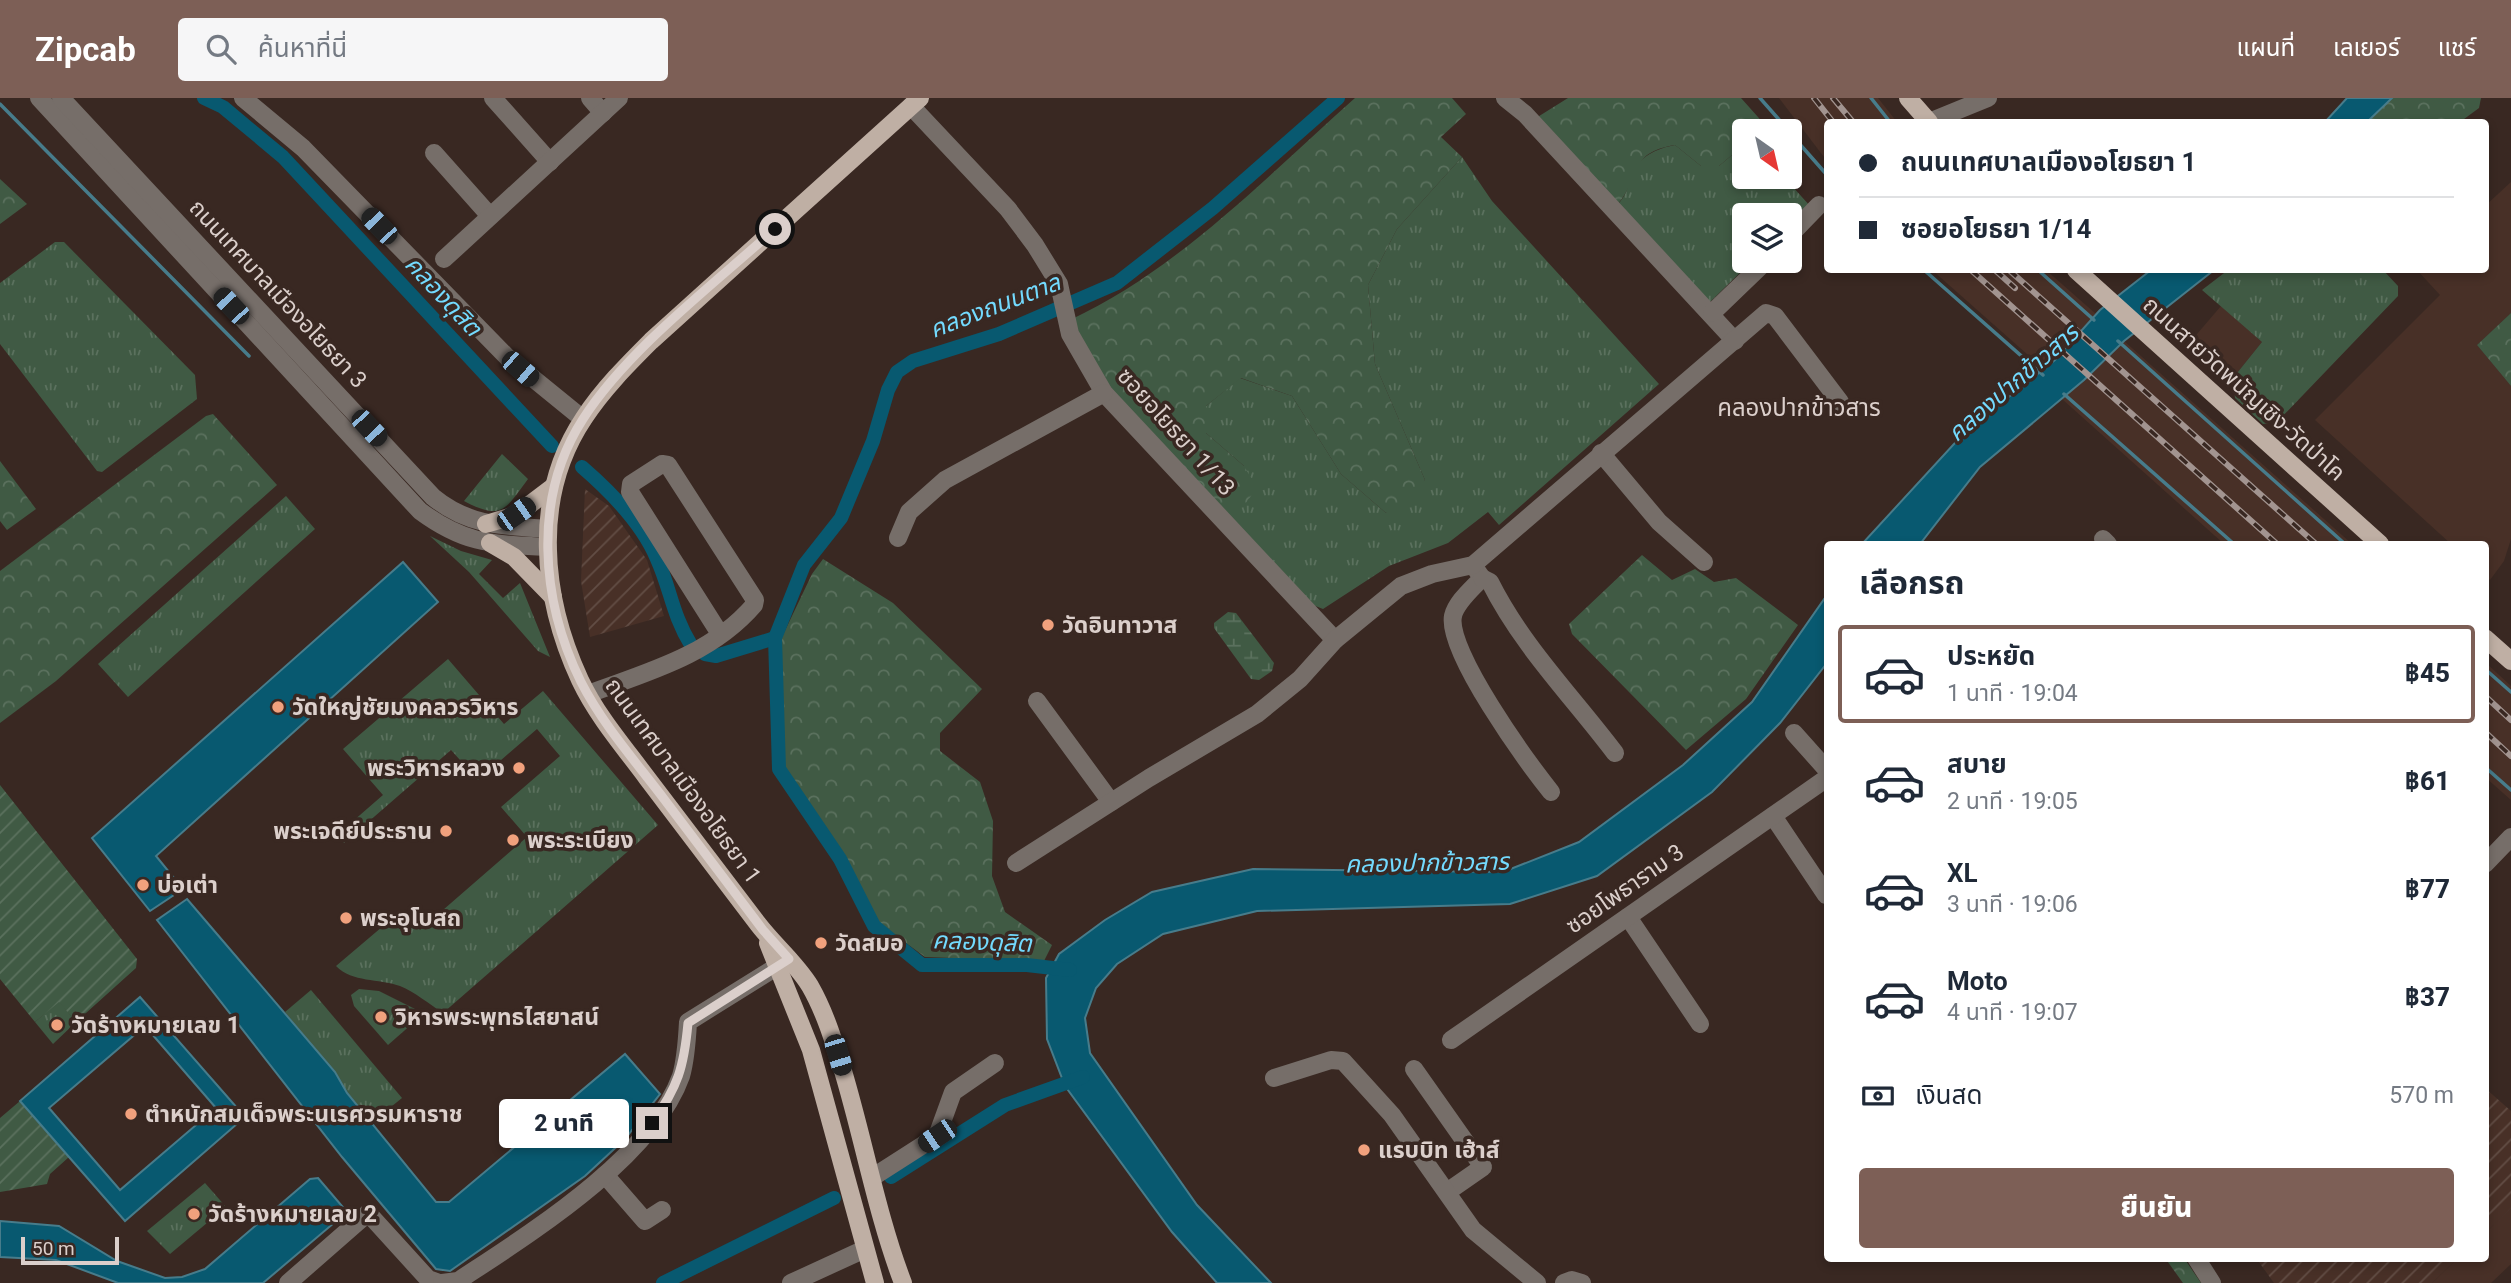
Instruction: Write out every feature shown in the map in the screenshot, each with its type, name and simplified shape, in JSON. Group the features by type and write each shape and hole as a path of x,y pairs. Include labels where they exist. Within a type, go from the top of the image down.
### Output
{"main road":[{"path":"1908,98 1926,119"},
{"name":"ถนนเทศบาลเมืองอโยธยา 1","path":"874,1283 814,1059 783,963 763,930 608,725 588,694 564,642 553,597 548,529 553,487 567,449 583,419 642,350 916,102"},
{"name":"ถนนสายวัดพนัญเชิง-วัดป่าโค","path":"2079,273 2377,541"},
{"path":"486,524 516,514 553,487"},
{"path":"490,543 514,557 553,597"},
{"path":"2489,642 2511,661"},
{"name":"ถนนเทศบาลเมืองอโยธยา 1","path":"783,963 809,985 828,1025 903,1283"}],"street":[{"name":"ถนนเทศบาลเมืองอโยธยา 3","path":"39,98 420,511 444,529 469,539 548,547"},
{"name":"ถนนเทศบาลเมืองอโยธยา 3","path":"61,98 433,497 452,512 486,524 548,529"},
{"path":"243,98 303,148 508,358 583,419"},
{"path":"493,98 550,162"},
{"path":"590,98 603,113"},
{"path":"444,259 619,98"},
{"path":"1505,98 1525,114 1712,313 1735,341"},
{"path":"1936,119 1988,98"},
{"name":"ซอยอโยธยา 1/13","path":"916,102 1008,209 1047,263 1060,292 1070,334 1104,393 1335,640"},
{"path":"434,153 490,216"},
{"path":"1802,223 1819,205"},
{"path":"1712,313 1754,273"},
{"path":"1551,792 1511,738 1460,652 1452,618 1478,571 1601,453 1766,313 1771,313 1840,402"},
{"path":"898,538 909,512 945,480 1104,393"},
{"path":"1601,453 1659,522 1704,562"},
{"path":"588,694 689,657 720,634 751,609 755,600 668,465 662,464 631,484 630,492 720,634"},
{"path":"1016,863 1257,714 1300,680 1335,640 1401,586 1433,574 1478,571 1490,582 1527,646 1576,702 1615,753"},
{"path":"1037,701 1111,802"},
{"path":"1794,733 1824,767"},
{"name":"ซอยโพธาราม 3","path":"1451,1040 1824,780"},
{"path":"1773,816 1824,892"},
{"path":"2489,860 2511,837"},
{"path":"1628,916 1700,1024"},
{"path":"288,1283 368,1213 433,1282 458,1282 605,1175 635,1145 676,1087 685,1058 688,1023 783,963"},
{"path":"1274,1078 1331,1060 1343,1061 1392,1115 1447,1192 1461,1217 1485,1243 1537,1283"},
{"path":"873,1177 937,1136 953,1092 995,1063"},
{"path":"1414,1069 1483,1167 1447,1192"},
{"path":"605,1175 645,1221 662,1210"},
{"path":"791,1283 865,1249"},
{"path":"2199,1262 2213,1283"},
{"path":"1564,1283 1572,1280 1582,1283"}],"shaded area":[{"path":"1779,98 1878,98 1895,119 1824,119 1824,157 1802,128 1802,119 1795,119"},
{"path":"2511,182 2511,313 2477,345 2511,386 2511,539 2504,561 2490,580 2489,541 2448,541 2315,420 2440,295 2420,273 2489,273 2489,202"},
{"path":"1935,273 2049,273 2096,314 2044,369"},
{"path":"2221,306 2262,342 2233,378 2191,341"},
{"path":"2124,341 2349,541 2221,541 2062,399"},
{"path":"585,489 609,506 647,560 664,616 590,637 581,581"},
{"path":"2489,666 2511,686 2511,800 2489,781"},
{"path":"2489,1092 2511,1111 2511,1208 2489,1229"},
{"path":"2511,1208 2511,1264 2491,1283 2432,1283 2454,1262 2489,1262 2489,1229"},
{"path":"2259,1262 2454,1262 2432,1283 2274,1283"}],"green space":[{"path":"1355,98 1452,98 1466,114 1441,137 1462,157 1397,229 1368,285 1375,364 1425,480 1408,507 1386,513 1341,474 1292,396 1241,378 1206,406 1206,433 1244,466 1257,488 1243,507 1218,507 1107,392 1070,320 1110,299 1185,248 1254,190"},
{"path":"1568,98 1741,98 1760,119 1732,119 1732,155 1719,166 1701,166 1675,145 1649,154 1641,161 1617,205 1536,118"},
{"path":"2392,98 2481,98 2479,108 2464,119 2370,119"},
{"path":"1675,145 1701,166 1719,166 1732,155 1732,189 1795,189 1810,206 1802,214 1802,203 1732,203 1732,273 1740,273 1711,301 1706,301 1617,205 1625,195 1634,169 1643,159 1662,148"},
{"path":"1462,157 1492,201 1659,384 1499,525 1488,512 1448,543 1389,566 1323,609 1313,605 1218,507 1244,466 1206,433 1206,406 1240,378 1292,396 1341,474 1386,513 1425,480 1375,364 1368,285 1397,229"},
{"path":"0,179 27,204 0,224"},
{"path":"55,242 64,242 195,375 197,399 102,472 97,471 0,344 0,283"},
{"path":"2224,273 2386,273 2398,286 2398,296 2277,422 2263,424 2235,398 2233,378 2262,342 2202,290"},
{"path":"2511,313 2511,386 2477,345"},
{"path":"213,414 277,485 56,681 0,723 0,571 206,416"},
{"path":"502,454 528,479 514,498 508,505 495,511 464,501"},
{"path":"0,461 36,509 7,530 0,521"},
{"path":"286,496 315,529 128,697 98,664"},
{"path":"430,536 461,551 492,560 479,574 503,598 520,583 550,657 538,651 469,572"},
{"path":"1642,555 1672,580 1695,569 1714,582 1736,578 1798,625 1746,699 1686,750 1572,634 1569,624"},
{"path":"823,559 893,603 982,689 940,733 940,751 980,782 993,821 992,876 1005,912 1052,945 1044,961 925,957 879,923 844,858 785,769 781,639 812,574"},
{"path":"1228,612 1236,613 1274,663 1272,671 1259,680 1251,679 1214,628 1214,623"},
{"path":"448,659 504,724 543,691 658,825 443,1013 400,986 358,978 336,966 402,910 420,930 527,837 501,807 560,756 537,729 478,780 451,750 344,843 337,835 383,795 343,749"},
{"path":"0,785 137,959 136,968 76,1022 59,1002 35,1022 0,979"},
{"path":"359,989 379,991 419,1011 413,1023 388,1045 354,1006 351,995"},
{"path":"311,990 402,1098 371,1123 285,1012"},
{"path":"59,1001 76,1022 53,1044 35,1022"},
{"path":"20,1101 69,1157 50,1174 47,1184 0,1192 0,1118"},
{"path":"205,1183 226,1207 170,1254 147,1231"},
{"path":"2168,1262 2187,1262 2201,1283 2183,1283"}],"water":[{"path":"2347,98 2392,98 2370,119 2328,119"},
{"path":"2147,273 2210,273 2124,341 2084,380 1980,467 1922,541 1865,541 1965,432 2055,360 2100,310"},
{"path":"403,562 438,602 156,856 183,889 150,911 92,838"},
{"path":"1824,599 1824,667 1780,723 1712,792 1597,876 1510,904 1257,911 1163,934 1117,964 1096,988 1085,1018 1090,1053 1197,1205 1271,1283 1217,1283 1172,1232 1065,1086 1047,1039 1046,978 1059,954 1105,920 1152,892 1253,869 1503,872 1579,842 1683,765 1752,702"},
{"path":"187,899 335,1072 347,1093 436,1202 449,1202 625,1054 660,1094 625,1139 585,1176 450,1271 436,1269 342,1157 157,920"},
{"path":"140,997 245,1117 125,1221 20,1101","holes":["145,1026 216,1108 120,1190 49,1108"]},
{"path":"318,1178 347,1212 263,1283 118,1283 56,1260 0,1257 0,1221 59,1226 117,1261 165,1278 182,1277 205,1269 310,1179"}],"waterway":[{"name":"คลองดุสิต","path":"204,98 223,107 283,157 552,446"},
{"name":"คลองถนนตาล","path":"1070,970 1027,965 922,965 874,926 840,859 779,769 775,638 804,565 841,518 873,441 888,390 897,372 913,361 999,334 1117,283 1213,208 1338,98"},
{"path":"1760,98 1778,119"},
{"path":"1871,98 1888,119"},
{"path":"0,104 249,356"},
{"path":"1802,147 1824,172"},
{"path":"1927,273 2043,375"},
{"path":"2041,273 2094,320"},
{"path":"2118,341 2342,541"},
{"path":"2064,394 2231,541"},
{"name":"คลองดุสิต","path":"582,467 615,498 651,546 691,645"},
{"name":"คลองดุสิต","path":"705,654 716,656 775,638"},
{"path":"2489,673 2511,692"},
{"path":"2489,771 2511,790"},
{"path":"891,1177 1005,1105 1083,1077"},
{"path":"663,1283 834,1198"}],"railway":[{"path":"1814,98 1831,119"},
{"path":"1833,98 1850,119"},
{"path":"1974,273 2274,541"},
{"path":"1998,273 2015,288"},
{"path":"2012,273 2313,541"},
{"path":"2489,700 2511,720"},
{"path":"2489,736 2511,756"}],"place":[{"name":"วัดอินทาวาส","path":"1048,625"},
{"name":"วัดใหญ่ชัยมงคลวรวิหาร","path":"278,707"},
{"name":"พระวิหารหลวง","path":"519,768"},
{"name":"พระเจดีย์ประธาน","path":"446,831"},
{"name":"พระระเบียง","path":"513,840"},
{"name":"บ่อเต่า","path":"143,885"},
{"name":"พระอุโบสถ","path":"346,918"},
{"name":"วัดสมอ","path":"821,943"},
{"name":"วิหารพระพุทธไสยาสน์","path":"381,1017"},
{"name":"วัดร้างหมายเลข 1","path":"57,1025"},
{"name":"ตำหนักสมเด็จพระนเรศวรมหาราช","path":"131,1114"},
{"name":"แรบบิท เฮ้าส์","path":"1364,1150"},
{"name":"วัดร้างหมายเลข 2","path":"194,1214"}],"district":[{"name":"คลองปากข้าวสาร","path":"1799,408"}],"route":[{"path":"652,1123 676,1087 685,1058 688,1023 789,959 763,930 608,725 582,683 564,642 553,597 548,529 553,487 567,449 583,419 611,382 651,341 775,229"}]}
